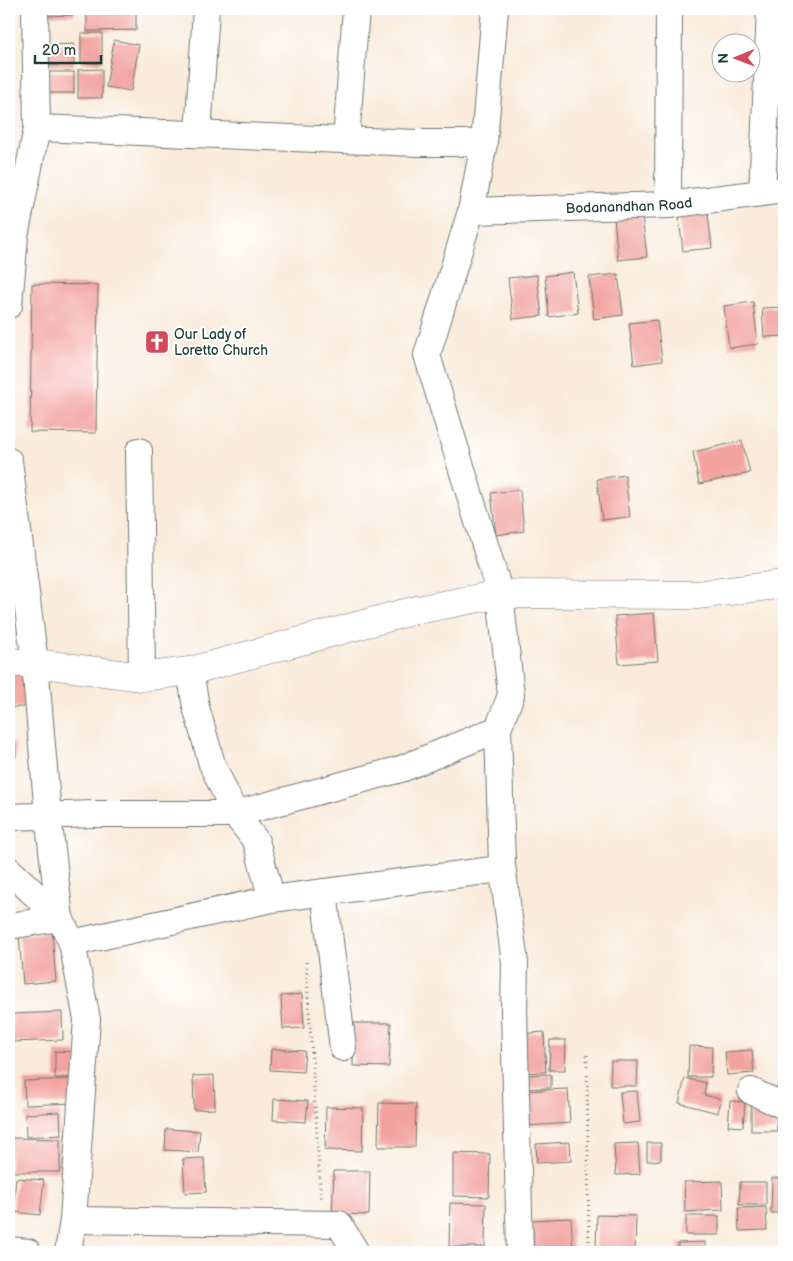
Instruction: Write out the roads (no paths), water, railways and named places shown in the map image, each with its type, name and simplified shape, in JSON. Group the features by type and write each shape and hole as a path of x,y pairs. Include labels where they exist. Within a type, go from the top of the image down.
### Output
{"street":[{"path":"9,305 12,236 37,128 35,9"},
{"path":"198,134 206,9"},
{"path":"346,140 356,9"},
{"path":"495,9 484,143 471,211 427,355 500,594 511,695 498,729 502,865 515,963 514,1010 520,1252"},
{"path":"668,204 669,9"},
{"path":"770,9 773,191"},
{"path":"37,128 346,140 484,143"},
{"name":"Bodanandhan Road","path":"471,211 668,204 773,191"},
{"path":"139,451 142,677"},
{"path":"9,461 22,663 48,816 60,918 72,943 87,1019 73,1220 68,1252"},
{"path":"22,663 142,677 190,672 412,611 500,594 697,594 784,584"},
{"path":"190,672 196,707 212,764 235,814 256,841 272,899"},
{"path":"9,817 235,814 401,769 498,729"},
{"path":"72,943 272,899 500,869 502,865"},
{"path":"9,870 60,918"},
{"path":"324,892 343,1048"},
{"path":"9,926 60,918"},
{"path":"751,1091 784,1106"},
{"path":"73,1220 339,1224 356,1252"},
{"path":"9,1250 28,1252"}],"place":[{"name":"Our Lady of Loretto Church","path":"157,342"}]}
